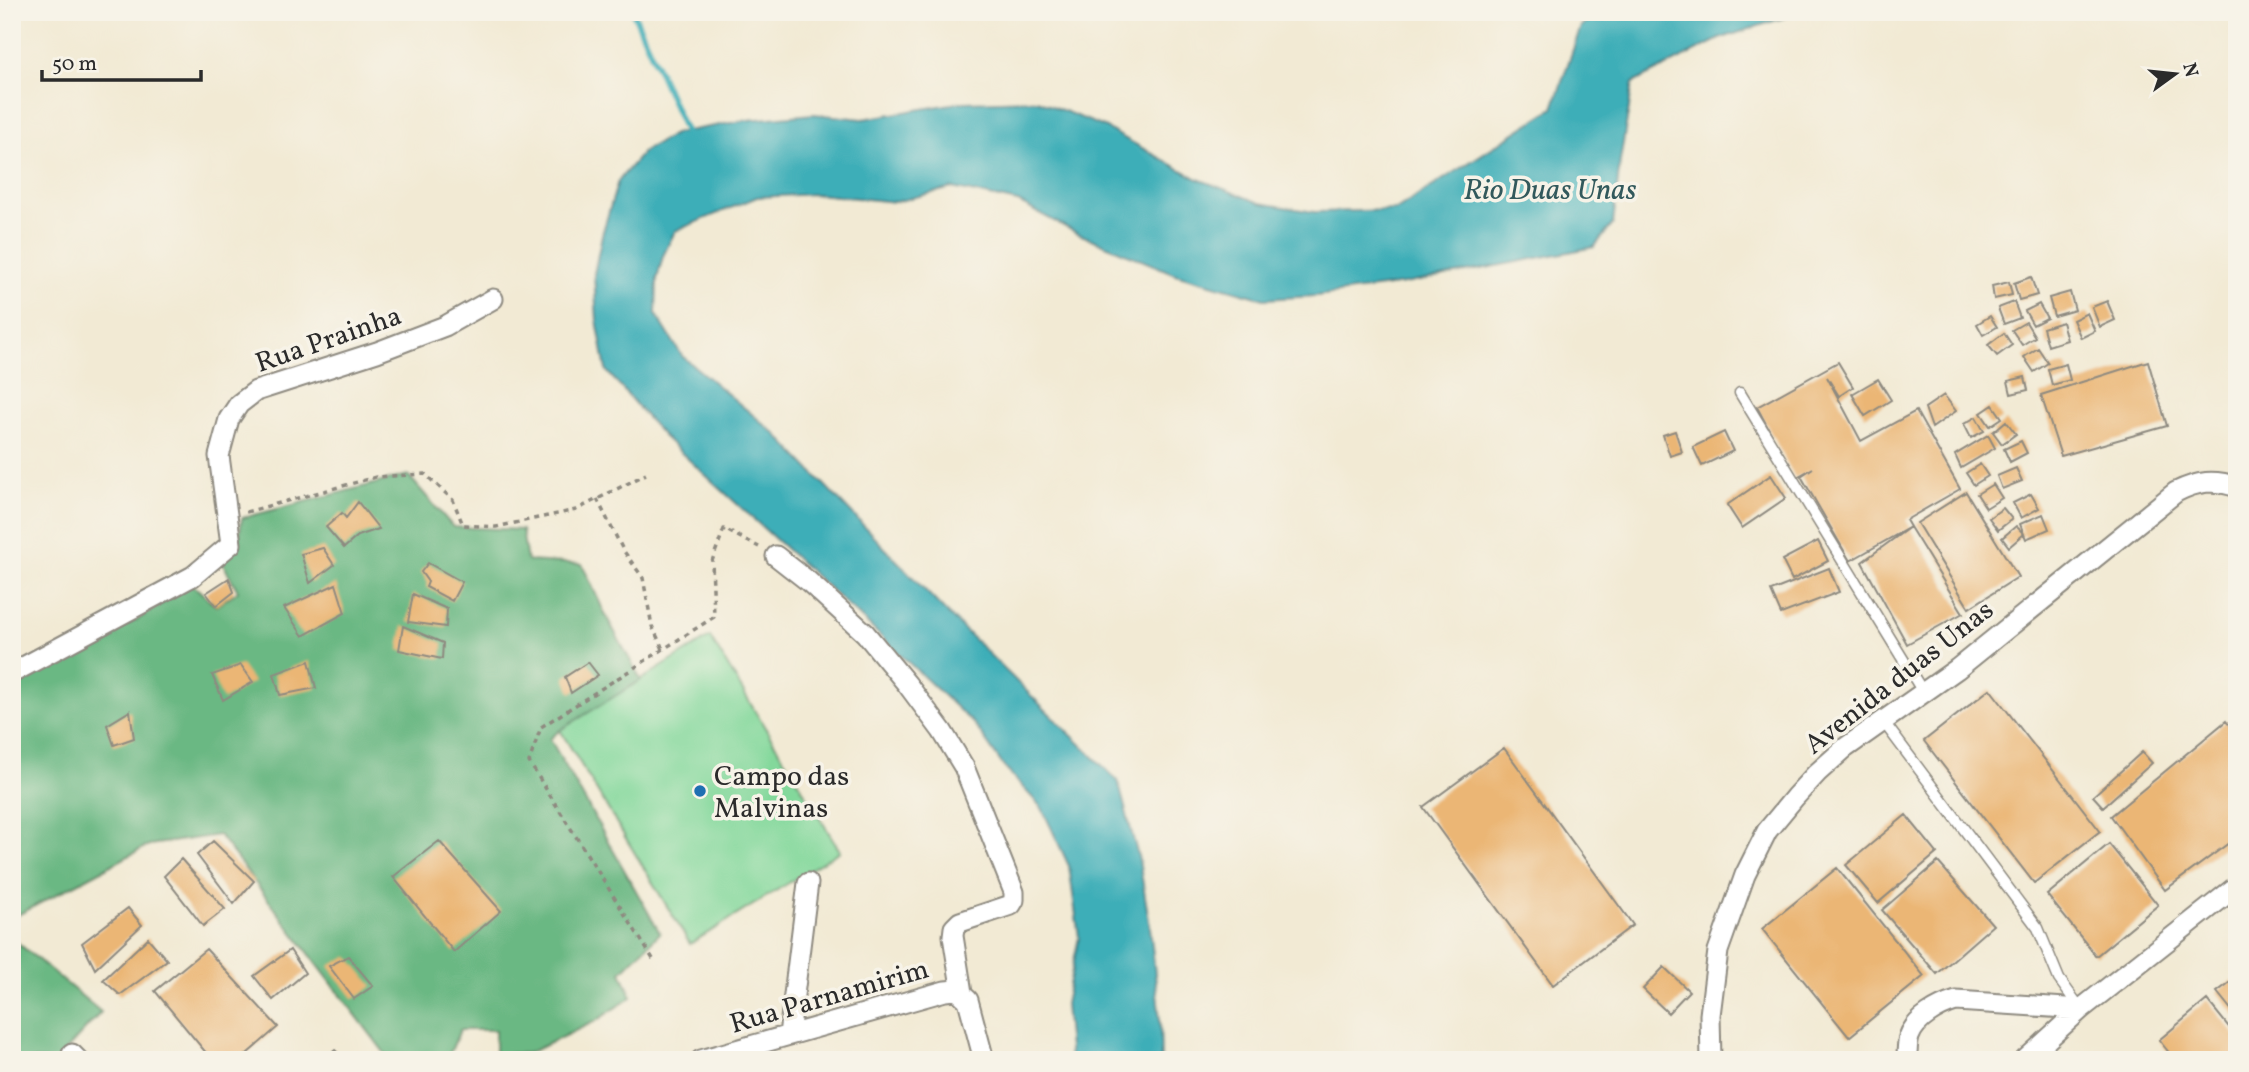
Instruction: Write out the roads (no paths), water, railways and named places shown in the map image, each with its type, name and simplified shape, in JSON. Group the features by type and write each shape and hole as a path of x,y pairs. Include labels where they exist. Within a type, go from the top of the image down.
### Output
{"street":[{"name":"Rua Prainha","path":"12,673 193,576 231,544 219,456 229,419 248,397 256,391 377,352 445,326 493,299"},
{"name":"Avenida duas Unas","path":"1711,1060 1710,1015 1718,951 1745,875 1767,831 1817,773 1845,748 1957,668 2176,492 2191,484 2206,481 2220,481 2237,487"},
{"path":"776,556 808,581 865,634 942,731 964,767 1014,892 1011,905 960,922 954,929 953,936 965,996 984,1060"},
{"path":"789,1035 808,883"},
{"path":"2025,1060 2081,1009 2237,887"},
{"name":"Rua Parnamirim","path":"701,1060 946,991 957,990 965,996"},
{"path":"1907,1060 1909,1036 1921,1020 1941,1005 1956,1001 2081,1009"}],"lane":[{"path":"1740,393 1923,692"},
{"path":"1883,721 2038,928 2059,979 2081,1009"}],"water":[{"name":"Rio Duas Unas","path":"1598,12 1801,12 1719,39 1633,83 1613,224 1594,247 1404,284 1316,296 1264,299 1175,274 1079,234 1018,202 952,188 895,202 817,194 757,197 675,231 663,256 657,279 656,314 682,356 777,435 942,608 1118,781 1139,860 1150,927 1160,1021 1161,1060 1070,1060 1065,1004 1079,937 1069,866 1042,808 1005,768 974,724 663,436 606,370 597,320 594,274 618,181 645,150 676,133 747,120 814,114 863,119 963,102 1037,100 1104,127 1198,179 1260,203 1314,212 1396,210 1553,108 1581,26"}],"waterway":[{"path":"633,12 688,138"}],"place":[{"name":"Campo das Malvinas","path":"700,791"}]}
